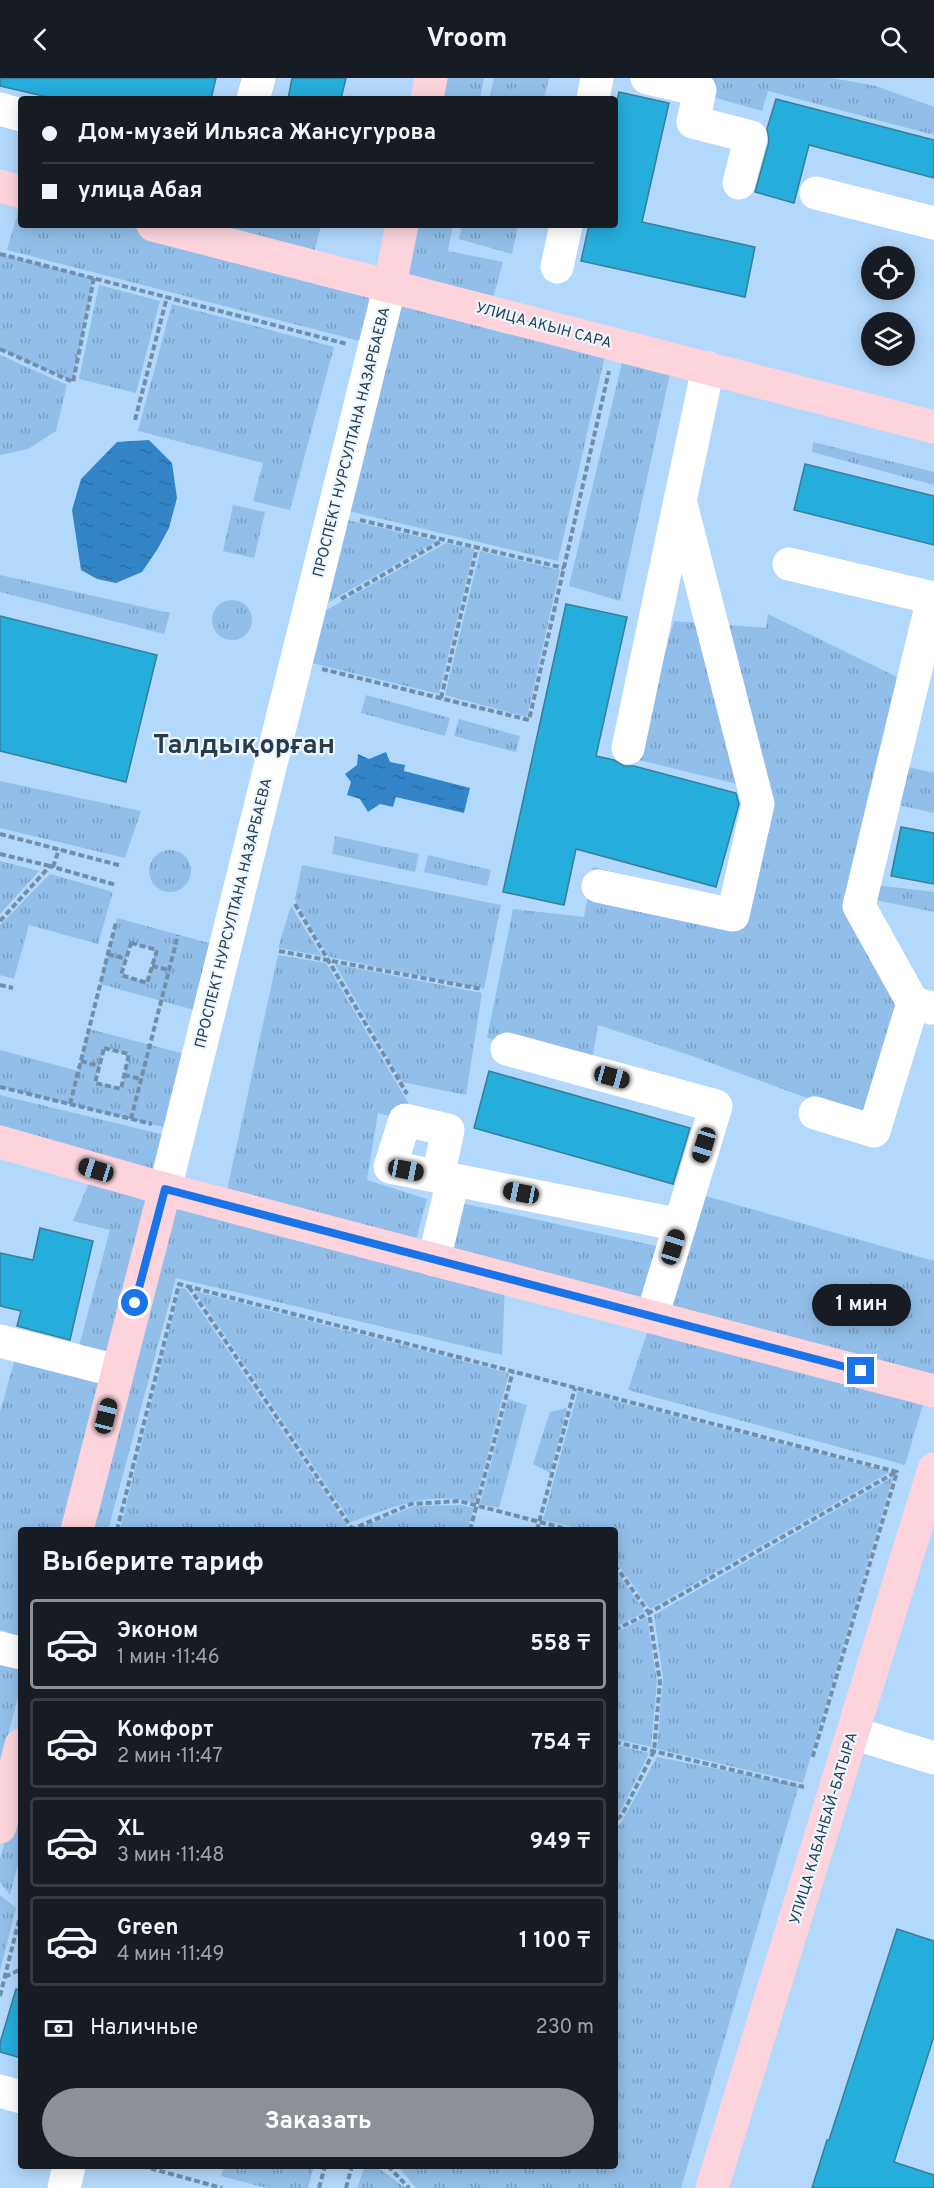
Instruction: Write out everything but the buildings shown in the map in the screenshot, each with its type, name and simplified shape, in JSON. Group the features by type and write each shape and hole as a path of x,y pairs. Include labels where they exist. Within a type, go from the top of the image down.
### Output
{"main road":[{"path":"428,96 431,78"},
{"path":"0,186 18,191"},
{"name":"УЛИЦА АКЫН САРА","path":"176,228 214,233 390,285 934,427"},
{"name":"ПРОСПЕКТ НУРСУЛТАНА НАЗАРБАЕВА","path":"390,285 401,228"},
{"path":"0,1142 165,1189 934,1391"},
{"name":"ПРОСПЕКТ НУРСУЛТАНА НАЗАРБАЕВА","path":"77,1527 165,1189"},
{"name":"УЛИЦА КАБАНБАЙ-БАТЫРА","path":"712,2188 934,1468"},
{"path":"0,1827 18,1757"}],"street":[{"path":"254,96 259,78"},
{"path":"594,96 597,78"},
{"path":"648,78 680,82 700,90 693,122 751,137 739,183"},
{"path":"0,109 18,115"},
{"path":"816,193 934,224"},
{"path":"557,267 565,228"},
{"name":"ПРОСПЕКТ НУРСУЛТАНА НАЗАРБАЕВА","path":"165,1189 390,285"},
{"path":"628,748 708,368"},
{"path":"598,886 733,915 758,804 680,500"},
{"path":"789,564 933,598 859,906 923,1006 874,1131 815,1113"},
{"path":"507,1048 717,1106 652,1317"},
{"path":"434,1260 445,1178 680,1224"},
{"path":"0,1341 117,1371"},
{"path":"0,1648 18,1652"},
{"path":"853,1733 934,1758"},
{"path":"0,2091 18,2096"},
{"path":"64,2188 68,2169"}],"path":[{"path":"0,254 374,351"},
{"path":"0,349 73,382 94,278"},
{"path":"135,420 167,297"},
{"path":"296,662 529,720 615,344"},
{"path":"333,513 564,568"},
{"path":"307,619 444,540"},
{"path":"441,698 477,547"},
{"path":"0,834 122,866"},
{"path":"0,921 52,867 59,849"},
{"path":"0,854 116,885"},
{"path":"295,904 412,1103"},
{"path":"70,1104 116,922"},
{"path":"131,1119 178,935"},
{"path":"130,943 157,950 152,966 147,983 121,975 130,943"},
{"path":"279,951 481,989"},
{"path":"108,954 126,959"},
{"path":"152,966 169,970"},
{"path":"0,985 13,988"},
{"path":"104,1047 129,1054 124,1075 121,1089 95,1083 104,1047"},
{"path":"81,1061 99,1066"},
{"path":"124,1075 141,1079"},
{"path":"0,1087 179,1131"},
{"path":"118,1527 179,1284 897,1472"},
{"path":"188,1286 350,1527"},
{"path":"471,1527 513,1371"},
{"path":"538,1527 575,1388"},
{"path":"618,1628 897,1472"},
{"path":"811,1764 897,1472"},
{"path":"356,1527 411,1504 459,1501 560,1527"},
{"path":"618,1568 649,1613 660,1682 654,1751 622,1815 618,1818"},
{"path":"618,1743 804,1787 801,1798"},
{"path":"0,1996 18,1924"},
{"path":"4,1978 18,1971"},
{"path":"153,2169 222,2188"},
{"path":"319,2188 324,2169"},
{"path":"346,2188 351,2169"},
{"path":"391,2169 409,2188"}],"green space":[{"path":"439,78 484,78 481,96 436,96"},
{"path":"494,78 549,78 545,96 490,96"},
{"path":"686,78 832,78 876,86 934,107 934,135 768,91 762,111 709,96"},
{"path":"18,212 18,228 133,228 383,289 368,343 7,250"},
{"path":"222,228 320,228 313,257 220,237"},
{"path":"409,228 452,228 448,251 503,262 492,301 400,277"},
{"path":"461,228 517,228 512,254 459,239"},
{"path":"0,254 94,278 73,382 0,349"},
{"path":"99,285 160,301 136,393 79,379"},
{"path":"396,299 606,351 558,561 340,509"},
{"path":"172,304 334,347 290,510 253,501 263,463 138,431"},
{"path":"624,354 672,365 620,601 569,586"},
{"path":"0,355 67,385 56,431 28,449 0,455"},
{"path":"813,442 934,472 934,485 812,452"},
{"path":"233,505 265,512 254,558 223,551"},
{"path":"335,517 437,541 311,612"},
{"path":"446,543 474,549 439,694 299,660 307,621"},
{"path":"480,551 560,570 527,717 445,695"},
{"path":"0,575 170,613 164,634 0,592"},
{"path":"232,600 246,606 252,620 246,634 232,640 218,634 212,620 218,606"},
{"path":"768,614 899,678 850,915 904,1008 868,1120 692,1056 598,1025 592,1061 487,1038 513,909 584,917 593,867 721,899 745,786 635,759 674,621 766,628"},
{"path":"366,695 450,718 445,736 361,713"},
{"path":"459,719 520,736 516,752 454,736"},
{"path":"900,765 934,773 934,813 894,804"},
{"path":"0,781 141,811 125,858 0,828"},
{"path":"335,836 419,854 415,872 332,854"},
{"path":"170,850 185,856 191,871 185,886 170,892 155,886 149,871 155,856"},
{"path":"428,855 491,870 487,886 424,872"},
{"path":"0,861 39,871 0,914"},
{"path":"302,865 501,905 484,989 329,957 295,900"},
{"path":"50,874 113,892 98,944 29,925 14,979 0,975 0,925"},
{"path":"876,885 934,892 934,912 876,900"},
{"path":"291,906 322,956 278,948"},
{"path":"117,918 216,945 198,1011 100,984","holes":["130,943 156,950 152,966 163,969 151,968 147,982 121,975"]},
{"path":"278,955 326,963 410,1106 405,1120 378,1113 367,1180 427,1199 415,1243 227,1190"},
{"path":"335,964 482,993 466,1095 402,1082"},
{"path":"89,1029 185,1054 167,1128 0,1087 0,1050 78,1071","holes":["104,1048 129,1054 121,1089 95,1082"]},
{"path":"0,1095 165,1135 156,1179 0,1133"},
{"path":"91,1178 148,1196 62,1527 18,1527 18,1697 0,1766 0,1661 8,1632 0,1630 0,1412 19,1344 78,1350 110,1230 73,1221"},
{"path":"706,1196 934,1261 934,1379 664,1307"},
{"path":"175,1201 505,1287 502,1355 176,1278 109,1527 89,1527"},
{"path":"457,1202 665,1248 650,1309 441,1254"},
{"path":"180,1288 186,1289 348,1527 121,1527"},
{"path":"195,1291 509,1373 475,1503 459,1499 427,1499 397,1506 351,1522"},
{"path":"650,1324 924,1401 905,1465 628,1390"},
{"path":"578,1391 890,1472 650,1609 618,1564 618,1527 571,1527 543,1520"},
{"path":"508,1399 527,1405 499,1508 480,1504"},
{"path":"567,1408 550,1473 533,1464 550,1412"},
{"path":"893,1477 803,1783 657,1749 663,1677 654,1615"},
{"path":"461,1505 474,1508 468,1527 361,1527 415,1506"},
{"path":"618,1573 645,1612 618,1626"},
{"path":"647,1617 657,1682 651,1747 618,1740 618,1632"},
{"path":"618,1746 649,1753 618,1815"},
{"path":"657,1757 799,1785 681,2188 416,2188 400,2169 618,2169 618,1826"},
{"path":"18,1791 18,1864 10,1895 0,1882 0,1859"},
{"path":"0,1895 16,1908 0,1971"},
{"path":"223,2169 313,2169 308,2188 266,2188 221,2176"},
{"path":"364,2169 379,2169 406,2188 357,2188"}],"water":[{"path":"149,440 172,463 177,498 169,528 142,572 116,583 97,579 81,570 72,510 81,479 117,442"},
{"path":"386,752 390,762 405,765 404,771 470,788 464,813 396,797 393,807 380,804 368,812 360,799 347,795 351,782 345,774 357,765 358,754 369,759"}],"district":[{"name":"Талдықорған","path":"244,744"}],"route":[{"path":"135,1303 165,1189 861,1371"}]}
